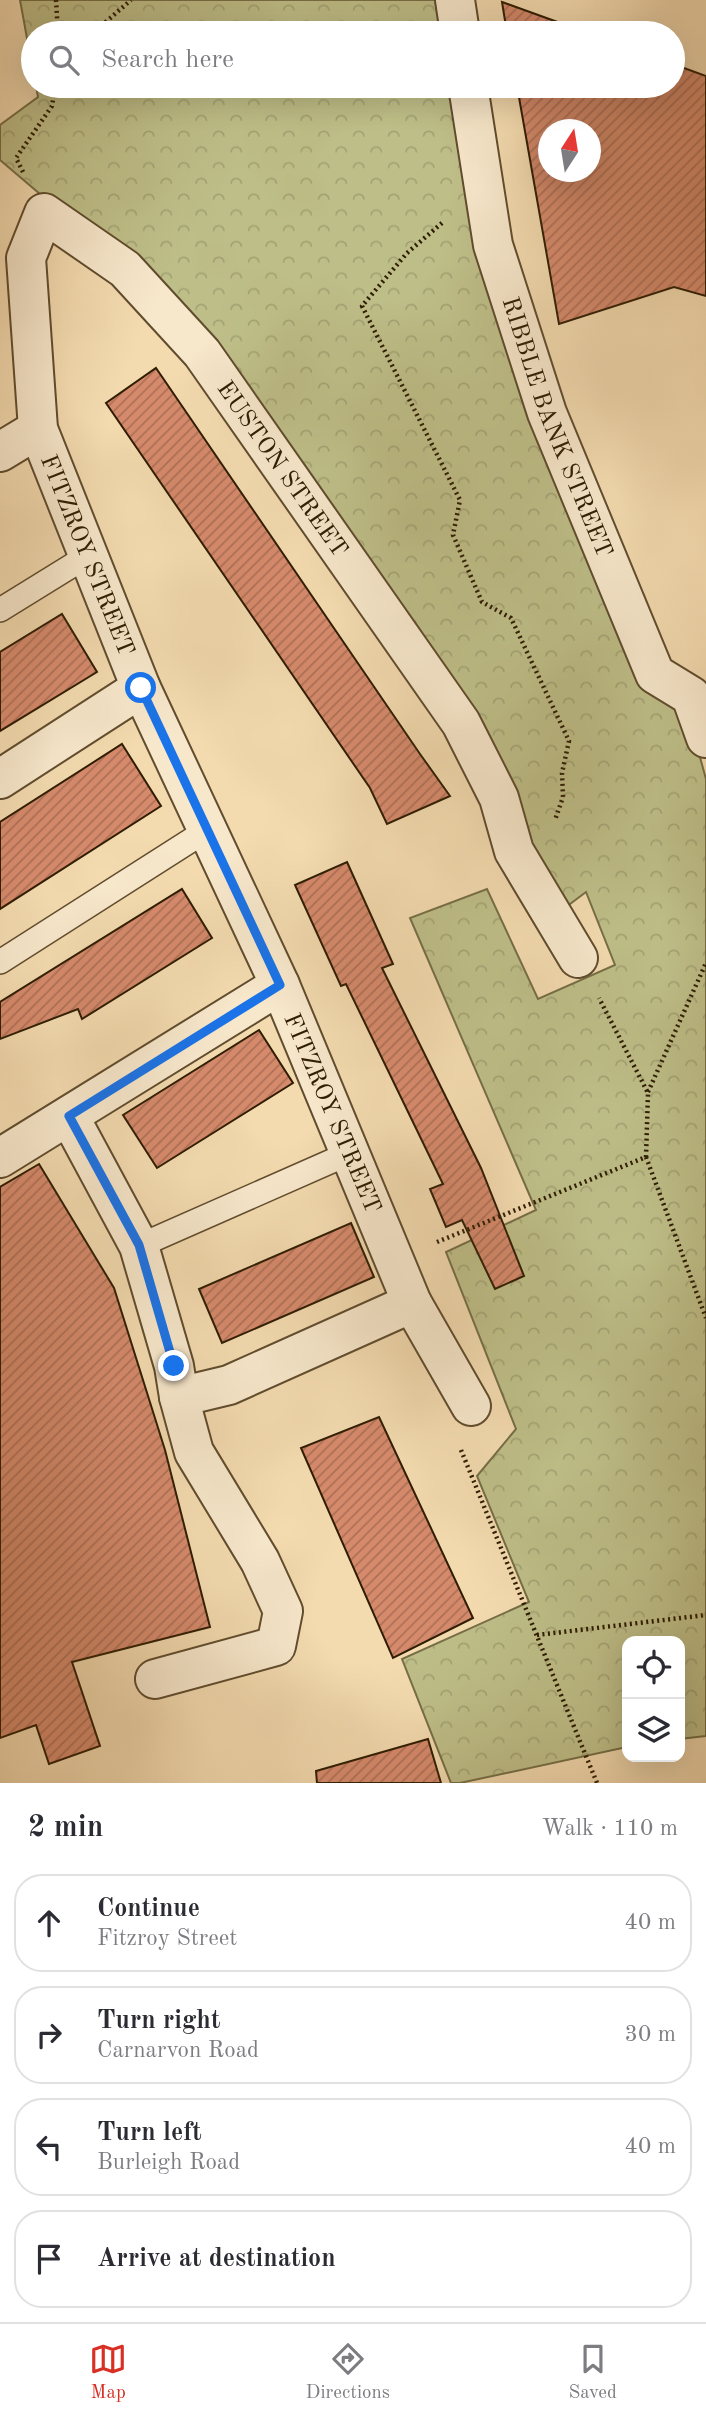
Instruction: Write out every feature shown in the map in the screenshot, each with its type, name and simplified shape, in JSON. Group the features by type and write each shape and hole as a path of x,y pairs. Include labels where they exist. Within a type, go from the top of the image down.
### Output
{"street":[{"path":"456,0 459,21"},
{"name":"RIBBLE BANK STREET","path":"470,98 493,245 547,413 655,674 691,696 706,738"},
{"path":"0,452 38,429 26,258 44,214"},
{"name":"EUSTON STREET","path":"44,214 124,270 202,353 461,723 499,798 514,851 578,958"},
{"name":"FITZROY STREET","path":"38,429 141,688 280,985 412,1303 471,1406"},
{"path":"0,779 141,688"},
{"path":"0,1158 280,985"},
{"path":"69,1116 139,1245 174,1366 179,1397 194,1452 260,1561 284,1611 276,1646 155,1679"},
{"path":"179,1397 229,1385 412,1303"}],"lane":[{"path":"0,610 89,555"},
{"path":"0,962 207,830"},
{"path":"139,1245 350,1153"}],"path":[{"path":"56,0 57,21"},
{"path":"107,21 131,0"},
{"path":"44,214 16,158 52,106 53,98"},
{"path":"485,204 460,208 407,253 362,306 460,500 453,535 482,602 511,618 569,741 562,773 563,797 551,830 514,851"},
{"path":"578,958 648,1093"},
{"path":"706,963 648,1093 646,1157 706,1318"},
{"path":"394,1260 646,1157"},
{"path":"471,1406 456,1438 597,1783"},
{"path":"537,1635 706,1615"}],"green space":[{"path":"20,0 443,0 447,21 24,21"},
{"path":"37,98 459,98 474,194 685,703 706,779 706,1736 685,1738 685,1636 622,1636 622,1748 451,1783 402,1659 529,1602 477,1476 516,1429 446,1252 536,1210 410,918 487,889 538,999 615,965 586,892 566,907 385,601 54,206 0,160 0,125"}],"building":[{"path":"502,2 555,21 505,21"},
{"path":"685,68 706,76 706,296 674,287 559,324 519,98 685,98"},
{"path":"156,368 450,796 387,824 370,788 106,403"},
{"path":"62,614 97,672 0,731 0,652"},
{"path":"122,744 161,806 0,909 0,822"},
{"path":"347,862 393,964 382,968 481,1168 524,1276 495,1289 462,1220 446,1227 430,1189 443,1184 346,984 341,986 295,885"},
{"path":"182,889 212,938 82,1019 78,1009 0,1039 0,1002"},
{"path":"259,1030 293,1083 157,1168 123,1115"},
{"path":"39,1164 114,1288 165,1450 210,1627 72,1662 100,1746 49,1764 36,1725 0,1738 0,1187"},
{"path":"351,1223 374,1277 222,1343 199,1289"},
{"path":"379,1417 473,1618 393,1658 301,1448"},
{"path":"428,1739 441,1783 317,1783 316,1771"}],"route":[{"path":"141,688 280,985 69,1116 139,1245 174,1366"}]}
